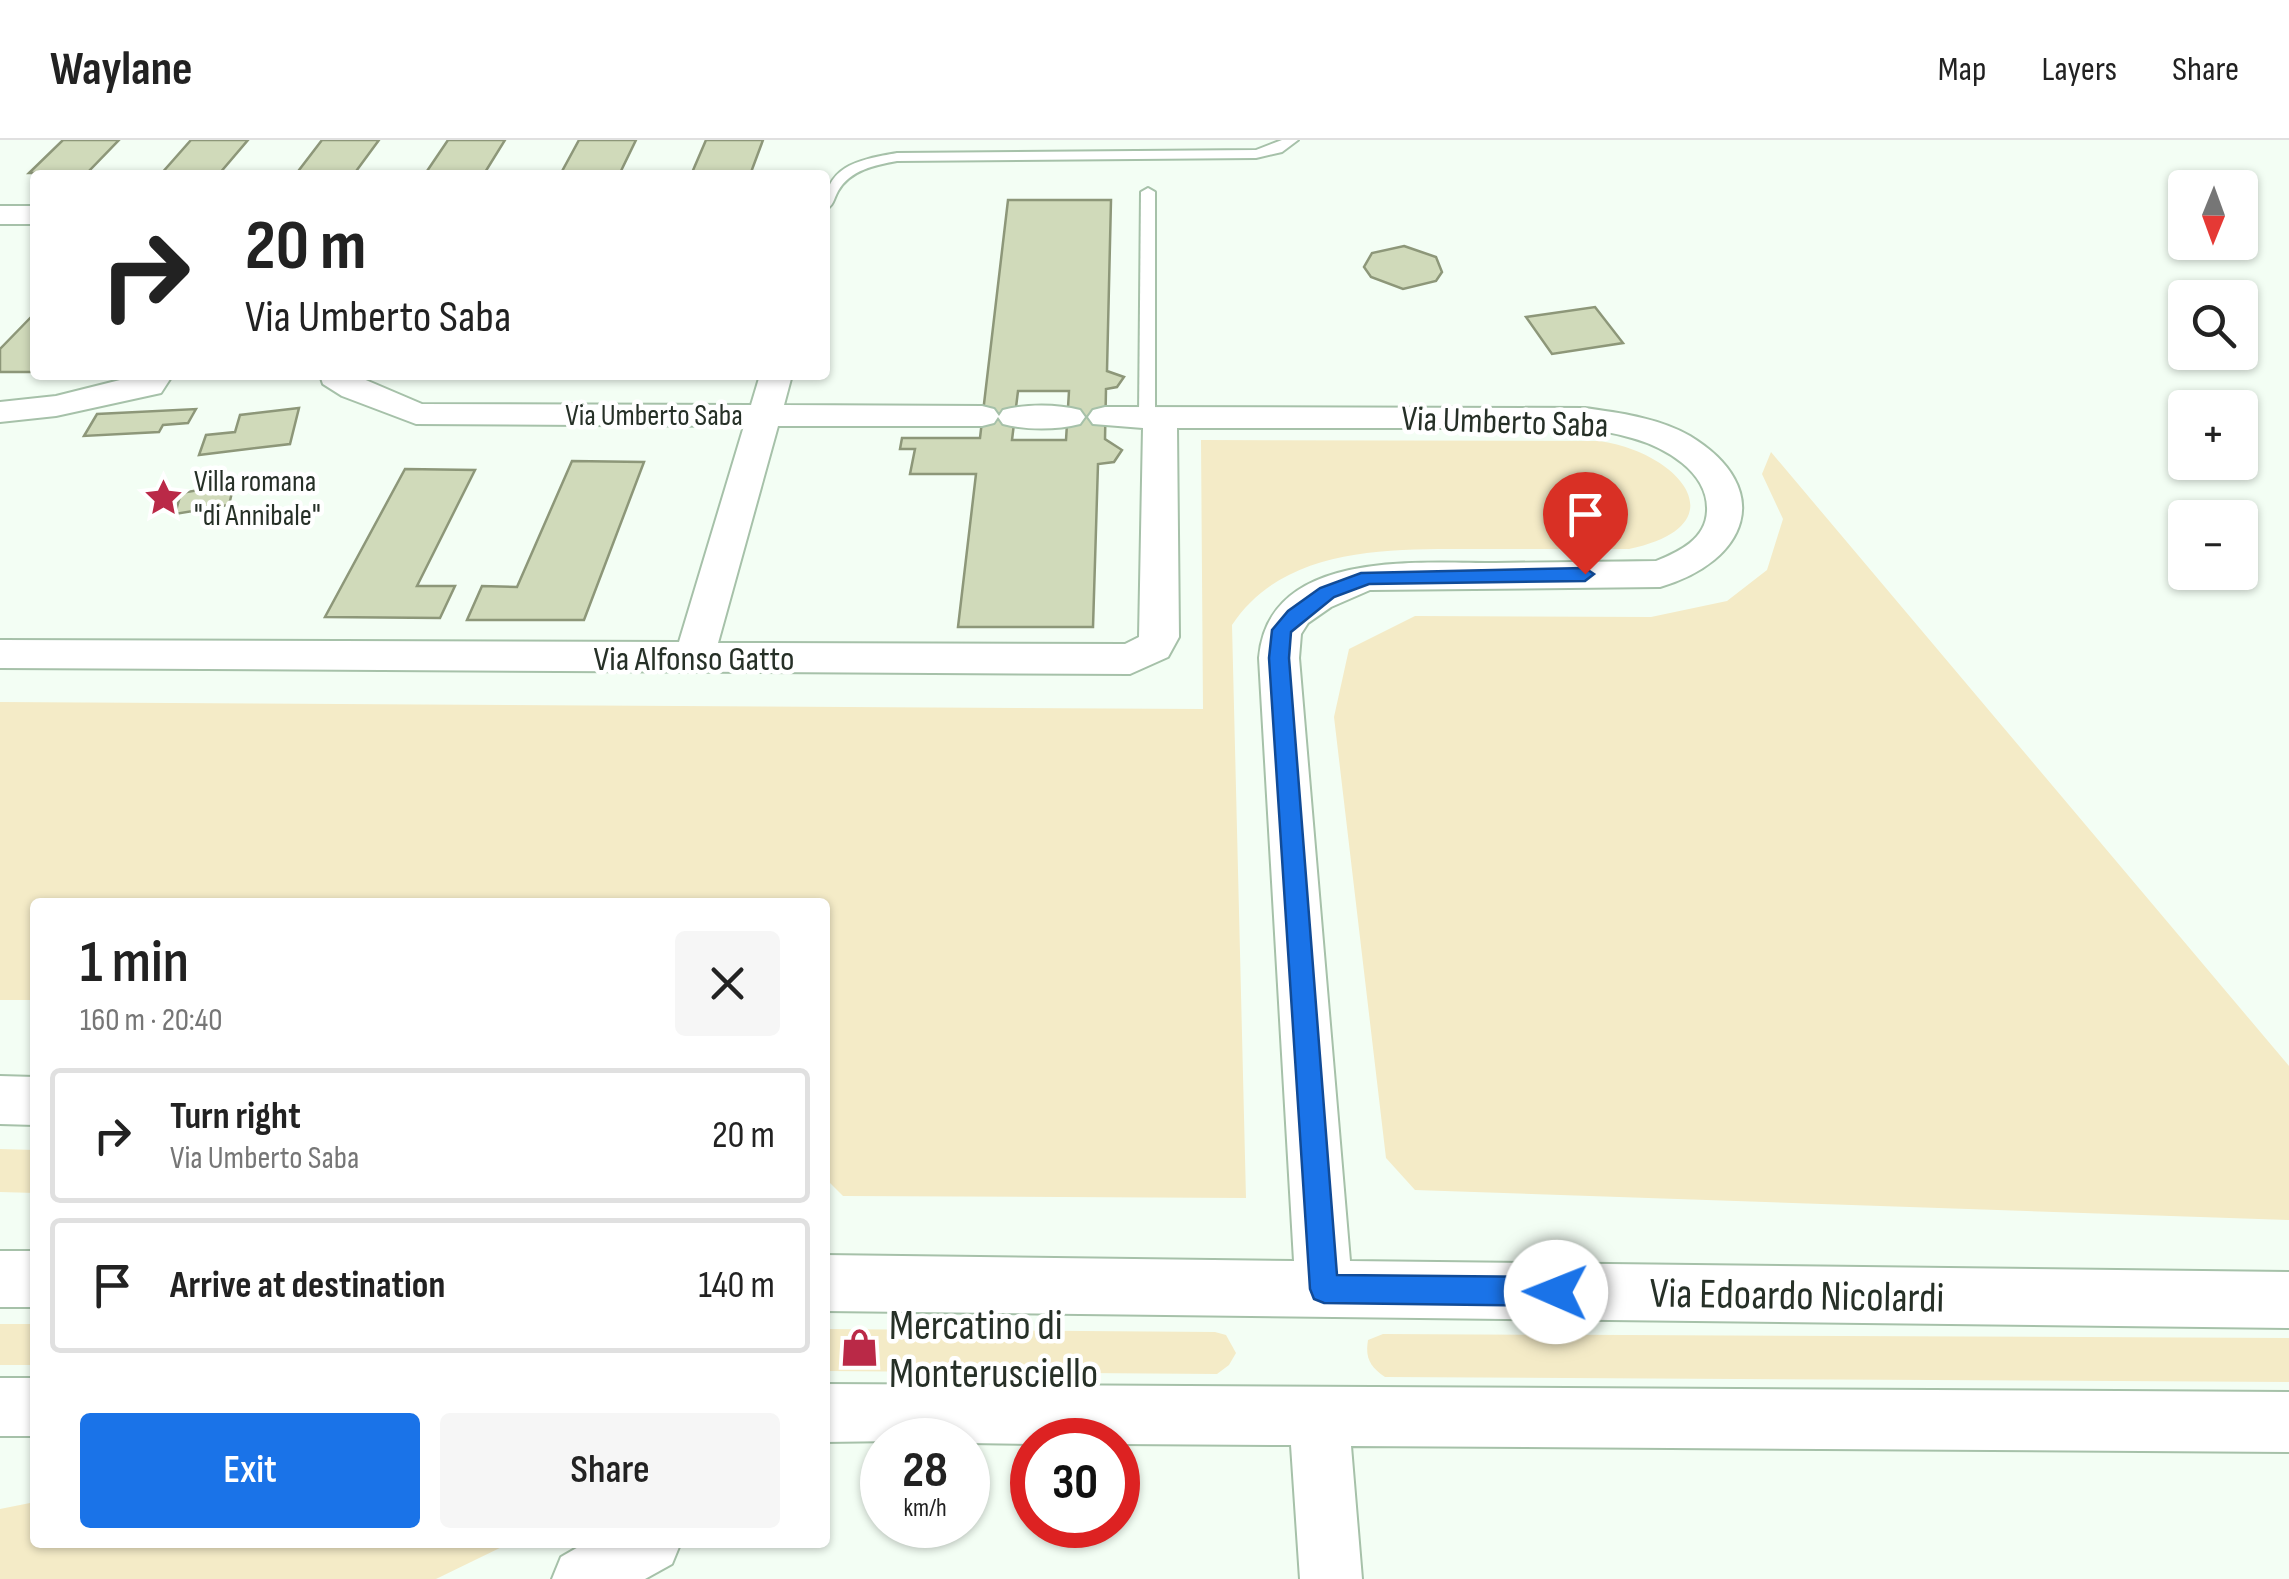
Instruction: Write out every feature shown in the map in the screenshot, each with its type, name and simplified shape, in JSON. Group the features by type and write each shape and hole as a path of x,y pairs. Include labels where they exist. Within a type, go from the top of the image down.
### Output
{"street":[{"path":"0,215 30,215"},
{"path":"0,412 37,412 74,399 149,386 153,380"},
{"name":"Via Umberto Saba","path":"339,380 346,386 392,400 416,414 1068,417"},
{"path":"694,658 775,380"},
{"name":"Via Umberto Saba","path":"1106,417 1585,418 1646,431 1676,444 1717,478 1727,498 1727,520 1720,538 1700,558 1660,574 1387,574 1327,592 1282,630 1280,678 1324,1289"},
{"name":"Via Alfonso Gatto","path":"0,654 1106,661 1144,655 1154,648 1159,637 1153,417"},
{"path":"0,1100 30,1101"},
{"path":"0,1279 30,1279"},
{"name":"Via Edoardo Nicolardi","path":"830,1283 2289,1300"},
{"path":"0,1407 30,1407"},
{"path":"830,1413 2289,1422"},
{"path":"830,1443 884,1414"},
{"path":"1319,1416 1330,1579"},
{"path":"583,1579 639,1548"}],"lane":[{"path":"830,189 844,173 868,162 897,156 1256,154 1277,149 1291,140"},
{"path":"1148,192 1153,417"}],"shaded area":[{"path":"1201,440 1599,441 1653,459 1686,490 1690,507 1683,524 1663,538 1629,549 1416,549 1346,556 1282,579 1255,598 1232,625 1246,1198 843,1196 830,1183 830,898 30,898 30,1000 0,1000 0,702 1203,709"},
{"path":"1771,452 2289,1066 2289,1220 1415,1190 1386,1158 1334,717 1349,649 1415,616 1651,617 1727,601 1767,570 1783,519 1762,474"},
{"path":"0,1149 30,1150 30,1193 0,1192"},
{"path":"0,1324 30,1324 30,1365 0,1365"},
{"path":"830,1329 1215,1332 1226,1335 1236,1353 1217,1374 830,1371"},
{"path":"1383,1334 2289,1338 2289,1382 1385,1377 1372,1366 1367,1352 1368,1340"},
{"path":"30,1503 30,1548 500,1548 436,1579 0,1579 0,1509"}],"building":[{"path":"63,140 119,140 90,170 32,170"},
{"path":"191,140 248,140 222,170 165,170"},
{"path":"322,140 379,140 357,170 299,170"},
{"path":"448,140 505,140 486,170 428,170"},
{"path":"579,140 636,140 621,170 563,170"},
{"path":"706,140 763,140 752,170 693,170"},
{"path":"1008,200 1111,200 1107,371 1124,377 1117,387 1106,389 1105,439 1122,450 1114,462 1098,464 1093,627 958,627 976,474 910,474 915,449 900,449 902,438 980,438","holes":["1018,391 1069,391 1066,440 1012,440"]},
{"path":"1404,246 1436,257 1442,272 1436,281 1403,289 1371,277 1364,267 1372,253"},
{"path":"1595,307 1623,343 1552,354 1526,317"},
{"path":"30,318 30,372 0,372 0,349"},
{"path":"299,408 290,444 199,455 206,435 235,432 240,415"},
{"path":"196,409 188,423 163,425 159,432 84,436 97,414"},
{"path":"572,461 644,462 584,620 467,620 482,586 517,587"},
{"path":"405,469 475,470 417,586 455,586 440,618 325,617"},
{"path":"234,484 229,505 175,514 181,493"}],"place":[{"name":"Villa romana \"di Annibale\"","path":"164,498"},
{"name":"Mercatino di Monterusciello","path":"859,1348"}],"route":[{"path":"1556,1292 1324,1289 1279,658 1282,630 1294,616 1327,592 1368,577 1585,574"}]}
